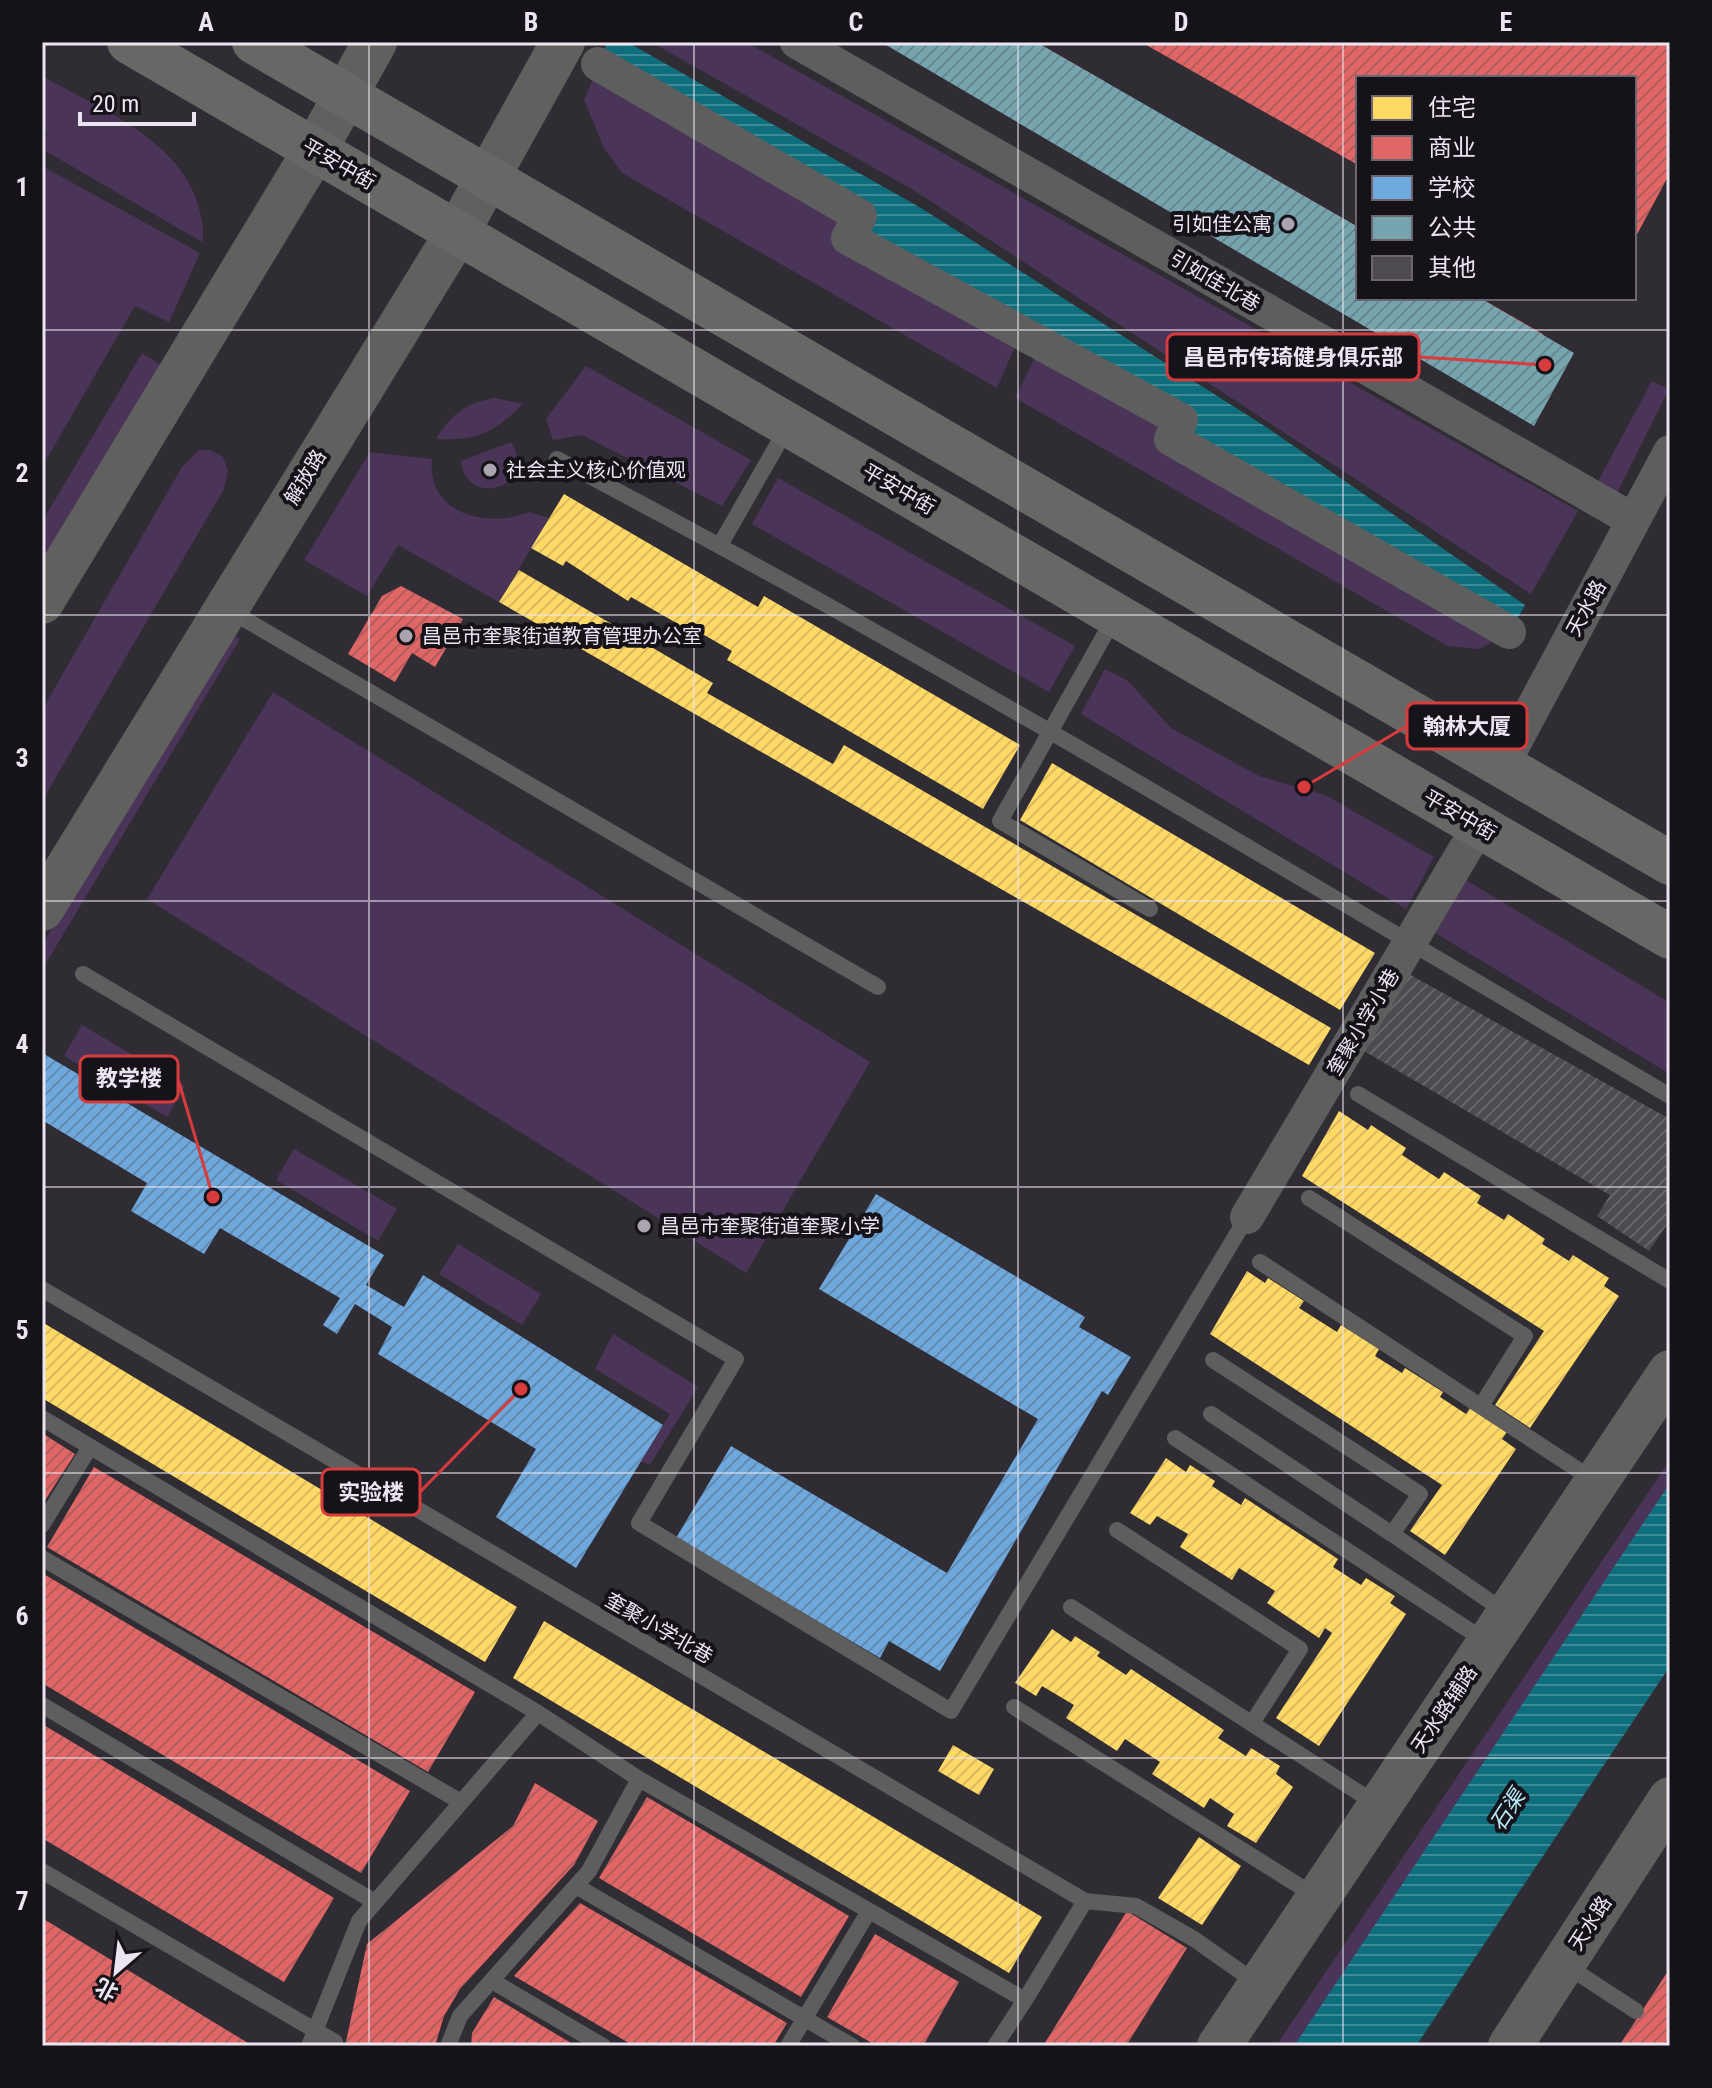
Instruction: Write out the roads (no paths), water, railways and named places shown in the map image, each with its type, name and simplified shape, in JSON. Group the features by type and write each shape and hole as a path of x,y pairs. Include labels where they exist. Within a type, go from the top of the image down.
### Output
{"main road":[{"name":"平安中街","path":"129,42 1670,937"},
{"path":"254,42 1670,863"}],"street":[{"path":"42,602 315,150 375,42"},
{"name":"引如佳北巷","path":"797,42 1633,520"},
{"path":"581,53 860,216 848,238 1181,420 1171,439 1509,632"},
{"name":"解放路","path":"42,909 457,233 487,177 581,53"},
{"name":"天水路","path":"1502,766 1670,452"},
{"name":"奎聚小学小巷","path":"1247,1217 1479,826"},
{"name":"天水路辅路","path":"1219,2046 1670,1372"},
{"name":"天水路","path":"1510,2046 1667,1812"}],"lane":[{"path":"720,545 789,425"},
{"path":"557,459 720,545 1049,732 1670,1096"},
{"path":"225,608 878,987"},
{"path":"1116,615 1000,821 1150,909"},
{"path":"83,974 736,1359 639,1523 951,1711 1247,1217"},
{"path":"1358,1094 1670,1281"},
{"path":"1309,1198 1525,1336 1481,1406"},
{"path":"1260,1262 1596,1481"},
{"name":"奎聚小学北巷","path":"42,1289 1085,1901 1136,1906 1194,1939 1260,1985"},
{"path":"1213,1360 1420,1494 1392,1534"},
{"path":"1211,1414 1392,1534 1498,1628"},
{"path":"42,1418 538,1713 639,1779 1025,2000"},
{"path":"1175,1438 1498,1628"},
{"path":"42,1525 90,1447"},
{"path":"1117,1530 1300,1649 1252,1723"},
{"path":"42,1558 461,1802"},
{"path":"1071,1607 1380,1805"},
{"path":"42,1705 375,1902"},
{"path":"1014,1707 1318,1898"},
{"path":"312,2038 359,1921 538,1713"},
{"path":"448,2046 460,2016 589,1871 639,1779"},
{"path":"42,1871 312,2038 335,2042"},
{"path":"576,1886 852,2046"},
{"path":"995,2046 1085,1901"},
{"path":"788,2046 869,1911"},
{"path":"1563,1964 1636,2011"},
{"path":"492,1981 603,2046"}],"water":[{"path":"607,42 627,42 921,208 1266,427 1525,605 1516,621 1188,433 866,234 877,213 603,54"},
{"name":"石渠","path":"1670,1483 1670,1666 1416,2046 1294,2046"}],"place":[{"name":"引如佳公寓","path":"1288,224"},
{"name":"昌邑市传琦健身俱乐部","path":"1545,365"},
{"name":"社会主义核心价值观","path":"490,470"},
{"name":"昌邑市奎聚街道教育管理办公室","path":"406,636"},
{"name":"翰林大厦","path":"1304,787"},
{"name":"教学楼","path":"213,1197"},
{"name":"昌邑市奎聚街道奎聚小学","path":"644,1226"},
{"name":"实验楼","path":"521,1389"}]}
